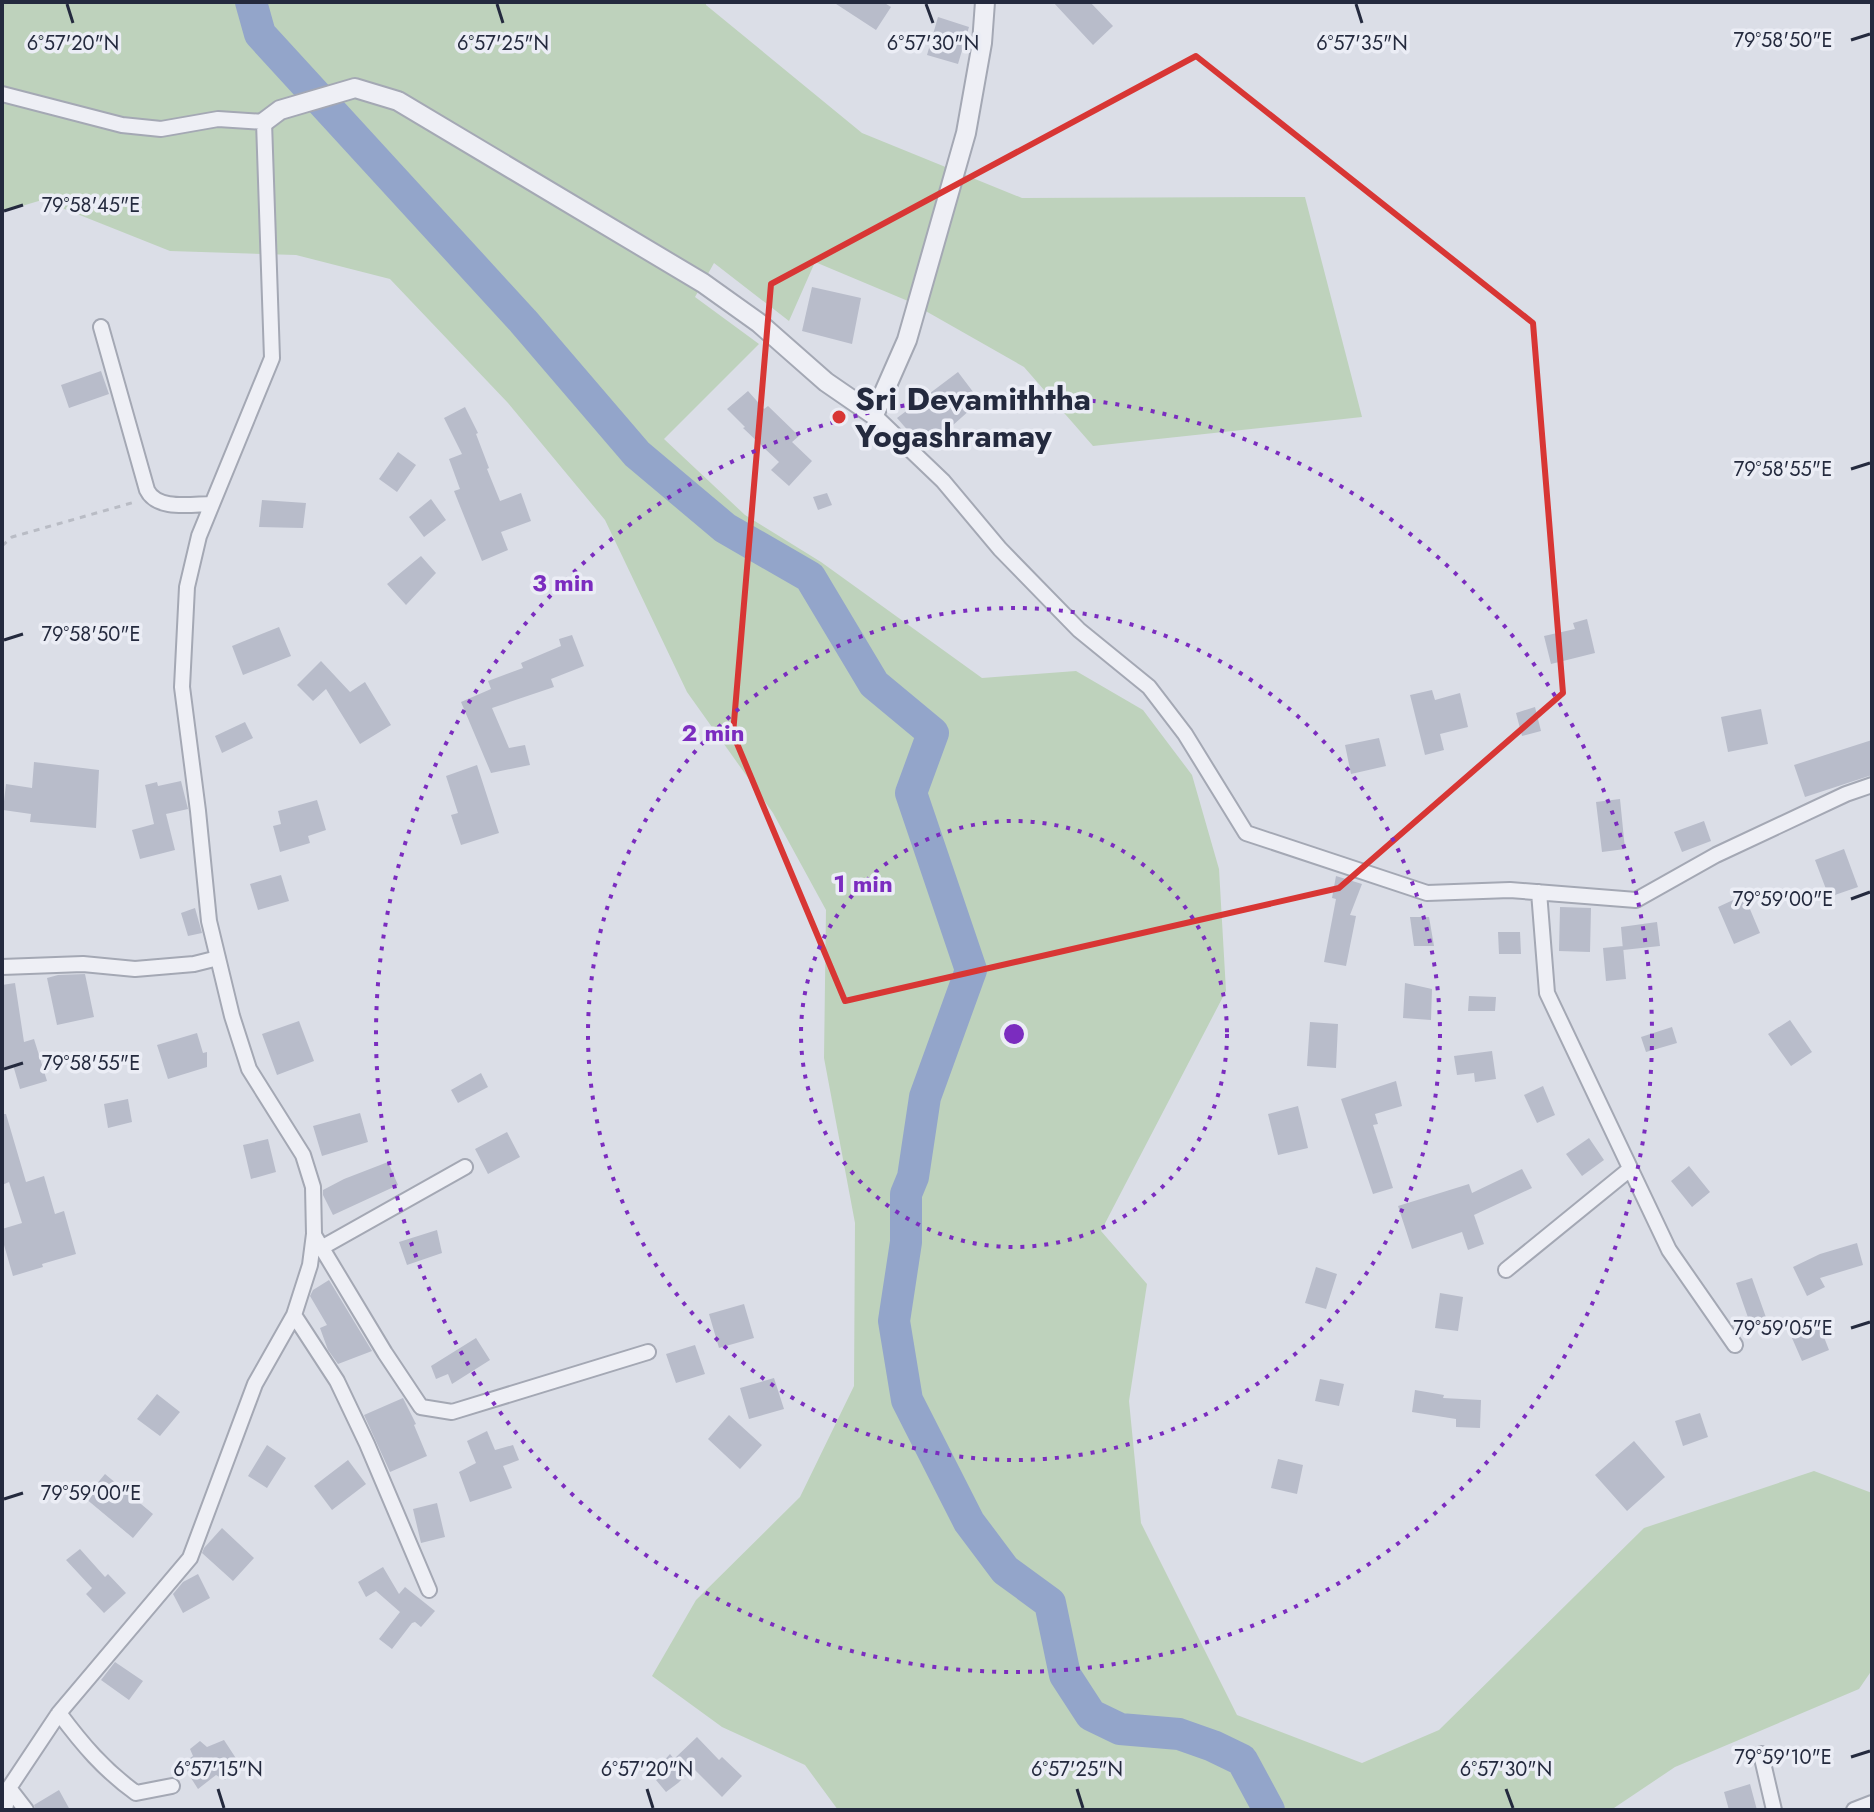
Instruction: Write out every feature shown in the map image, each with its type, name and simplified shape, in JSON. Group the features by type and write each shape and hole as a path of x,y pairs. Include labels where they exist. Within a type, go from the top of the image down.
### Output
{"street":[{"path":"874,415 907,340 966,133 982,43 985,2"},
{"path":"2,94 122,125 161,129 218,119 264,122 280,110 355,88 398,101 703,283 759,323 826,382 874,415 943,481 1000,549 1079,630 1149,687 1185,734 1246,833 1427,893 1510,890 1636,900 1716,855 1846,794 1872,785"},
{"path":"5,1810 9,1788 59,1713 190,1558 255,1384 294,1315 317,1241 313,1187 303,1155 249,1069 232,1016 209,921 197,796 182,687 187,587 199,536 272,358 264,122"},
{"path":"101,327 150,497 162,504 212,504"},
{"path":"1539,892 1547,993 1669,1250 1735,1345"},
{"path":"2,967 83,964 135,969 194,964 218,958"},
{"path":"317,1241 465,1167"},
{"path":"1506,1270 1630,1169"},
{"path":"317,1241 421,1407 452,1412 648,1352"},
{"path":"294,1315 337,1381 429,1590"},
{"path":"59,1713 113,1777 136,1793 172,1786"},
{"path":"1761,1754 1774,1810"},
{"path":"9,1788 26,1810"},
{"path":"1854,1810 1872,1803"}],"path":[{"path":"2,546 12,537 150,497"}],"highlighted area":[{"path":"1196,56 1533,323 1563,693 1339,888 845,1001 733,734 771,284"}],"green space":[{"path":"2,2 706,2 862,133 1022,198 1305,197 1362,417 1093,446 1024,367 908,301 815,262 789,321 714,263 695,297 759,344 664,439 745,515 821,562 982,678 1076,671 1143,710 1192,775 1219,869 1226,991 1101,1231 1147,1284 1129,1401 1141,1523 1237,1715 1362,1763 1439,1730 1644,1528 1814,1471 1872,1493 1872,1670 1859,1689 1675,1767 1611,1810 838,1810 805,1765 722,1727 652,1676 696,1600 800,1497 854,1386 855,1223 824,1058 826,910 773,813 687,692 605,520 508,403 390,279 296,255 170,251 42,200 2,212"}],"building":[{"path":"833,2 883,2 891,7 876,30"},
{"path":"1053,2 1090,2 1113,26 1093,45"},
{"path":"938,17 969,27 958,64 927,55"},
{"path":"812,287 861,298 852,344 802,331"},
{"path":"101,371 109,394 69,408 61,385"},
{"path":"958,372 980,401 925,450 897,418"},
{"path":"748,391 764,409 768,406 799,436 792,442 812,461 789,486 771,470 779,462 727,409"},
{"path":"465,407 478,433 487,469 500,501 521,493 531,521 501,532 508,550 482,561 454,491 460,489 449,459 462,454 444,418"},
{"path":"398,452 416,465 397,492 379,479"},
{"path":"827,493 832,505 818,510 813,497"},
{"path":"431,499 446,520 424,537 409,517"},
{"path":"262,500 306,503 303,528 259,527"},
{"path":"421,556 436,573 406,605 387,584"},
{"path":"1587,619 1595,653 1551,664 1544,636 1575,629 1573,623"},
{"path":"279,627 291,656 243,675 232,646"},
{"path":"572,635 584,666 551,679 554,687 492,708 509,748 525,745 530,765 491,773 461,702 491,689 488,681 523,668 521,663 561,646 559,639"},
{"path":"321,661 350,692 365,682 391,725 360,744 326,689 313,701 297,685"},
{"path":"1432,690 1435,700 1460,693 1468,727 1440,734 1444,750 1425,755 1410,695"},
{"path":"1535,707 1541,731 1522,736 1516,713"},
{"path":"1761,709 1768,744 1728,752 1721,717"},
{"path":"245,722 253,738 222,753 215,736"},
{"path":"1379,738 1386,766 1351,774 1345,745"},
{"path":"1872,740 1872,775 1805,797 1794,765"},
{"path":"34,762 99,770 96,828 30,822 31,814 3,810 6,784 32,788"},
{"path":"477,765 499,833 461,845 451,815 458,813 446,776"},
{"path":"181,781 188,809 166,814 175,850 140,859 132,830 154,824 145,785 157,782 158,786"},
{"path":"1620,799 1625,849 1602,852 1596,802"},
{"path":"317,800 326,830 308,836 310,843 280,852 273,826 281,824 278,811"},
{"path":"1704,821 1711,841 1682,852 1674,832"},
{"path":"1844,849 1858,887 1829,897 1815,860"},
{"path":"281,875 289,901 258,910 250,884"},
{"path":"1336,876 1362,884 1350,915 1356,916 1346,966 1324,962 1336,899 1332,898"},
{"path":"1744,895 1760,933 1734,944 1718,907"},
{"path":"1560,907 1591,908 1590,952 1559,951"},
{"path":"195,908 202,933 188,936 181,913"},
{"path":"1410,917 1429,917 1434,946 1414,946"},
{"path":"1657,922 1660,946 1623,950 1621,927"},
{"path":"1498,932 1520,932 1521,954 1499,954"},
{"path":"1623,946 1626,979 1606,981 1603,948"},
{"path":"85,974 94,1017 57,1025 47,978"},
{"path":"15,983 24,1042 34,1039 47,1081 20,1089 13,1065 2,1068 2,985"},
{"path":"1405,983 1432,989 1431,1020 1403,1018"},
{"path":"1469,996 1496,997 1495,1011 1468,1011"},
{"path":"1790,1020 1812,1052 1791,1066 1768,1034"},
{"path":"299,1021 314,1061 277,1075 262,1034"},
{"path":"1310,1022 1338,1024 1336,1068 1307,1066"},
{"path":"1672,1027 1677,1043 1646,1052 1641,1037"},
{"path":"197,1033 203,1053 207,1052 207,1067 168,1079 157,1045"},
{"path":"1492,1051 1496,1079 1475,1082 1474,1073 1457,1075 1454,1056"},
{"path":"481,1073 488,1087 458,1103 451,1090"},
{"path":"1396,1081 1402,1106 1375,1114 1378,1124 1373,1125 1393,1188 1373,1194 1341,1099"},
{"path":"1543,1086 1555,1115 1537,1123 1524,1095"},
{"path":"128,1099 132,1122 108,1128 104,1104"},
{"path":"1298,1106 1308,1148 1278,1155 1268,1114"},
{"path":"360,1113 368,1142 322,1156 313,1126"},
{"path":"2,1114 6,1114 26,1182 44,1176 55,1214 64,1211 76,1254 13,1276 2,1229 22,1223 9,1182 2,1185"},
{"path":"507,1132 520,1157 488,1174 475,1149"},
{"path":"1589,1138 1604,1160 1582,1176 1566,1154"},
{"path":"268,1139 276,1172 251,1179 243,1145"},
{"path":"388,1162 398,1185 333,1215 323,1190"},
{"path":"1689,1166 1710,1192 1692,1207 1671,1181"},
{"path":"1522,1169 1532,1188 1474,1215 1484,1244 1468,1250 1462,1232 1412,1249 1398,1206 1469,1184 1472,1193"},
{"path":"437,1230 442,1253 407,1265 399,1242"},
{"path":"1857,1243 1863,1265 1820,1278 1825,1287 1807,1296 1793,1267 1820,1254"},
{"path":"1316,1267 1337,1274 1326,1309 1305,1303"},
{"path":"1752,1278 1768,1323 1752,1329 1736,1283"},
{"path":"329,1280 372,1351 338,1364 328,1350 320,1328 327,1325 310,1296 313,1290"},
{"path":"1440,1293 1463,1297 1458,1331 1435,1328"},
{"path":"744,1304 754,1338 719,1348 709,1314"},
{"path":"1820,1327 1829,1350 1802,1361 1792,1338"},
{"path":"476,1338 490,1360 452,1384 448,1374 436,1379 431,1366"},
{"path":"695,1345 705,1374 676,1383 666,1354"},
{"path":"774,1378 784,1409 749,1419 740,1388"},
{"path":"1320,1379 1344,1384 1339,1406 1315,1401"},
{"path":"1415,1390 1444,1395 1443,1398 1481,1400 1480,1428 1456,1427 1456,1419 1412,1412"},
{"path":"157,1394 180,1412 160,1436 137,1419"},
{"path":"403,1398 427,1456 390,1472 364,1415"},
{"path":"1700,1413 1708,1437 1683,1446 1675,1421"},
{"path":"729,1415 762,1445 740,1469 708,1439"},
{"path":"487,1431 495,1450 513,1445 519,1460 503,1466 512,1488 470,1502 459,1472 476,1463 467,1441"},
{"path":"1634,1441 1665,1477 1627,1511 1595,1475"},
{"path":"267,1445 286,1458 267,1488 248,1476"},
{"path":"1278,1459 1303,1465 1297,1494 1271,1488"},
{"path":"348,1460 366,1484 332,1510 314,1486"},
{"path":"105,1474 153,1514 133,1538 85,1498"},
{"path":"437,1503 445,1537 421,1543 413,1509"},
{"path":"222,1528 254,1558 233,1581 202,1553"},
{"path":"80,1549 105,1577 108,1574 126,1593 104,1613 86,1594 92,1588 66,1560"},
{"path":"383,1567 399,1594 405,1587 435,1611 421,1627 412,1623 392,1649 379,1639 400,1612 376,1591 366,1597 358,1582"},
{"path":"198,1574 210,1598 183,1613 173,1594 183,1582"},
{"path":"115,1662 143,1681 129,1700 101,1680"},
{"path":"697,1737 719,1760 722,1757 742,1776 722,1797 693,1768 666,1792 656,1780 666,1772 660,1765 670,1754 674,1759"},
{"path":"224,1740 241,1766 225,1780 216,1775 198,1789 182,1764 193,1756 190,1749 200,1741 207,1747"},
{"path":"1750,1784 1757,1810 1729,1810 1724,1792"},
{"path":"59,1790 70,1810 36,1810 34,1805"}],"waterway":[{"path":"251,2 260,34 523,321 637,454 725,528 810,577 874,684 933,733 911,793 971,970 925,1097 913,1177 906,1194 906,1242 894,1321 907,1400 969,1522 1005,1570 1050,1603 1065,1675 1091,1715 1120,1729 1179,1734 1242,1760 1269,1810"}],"place":[{"name":"Sri Devamiththa Yogashramay","path":"839,417"}]}
